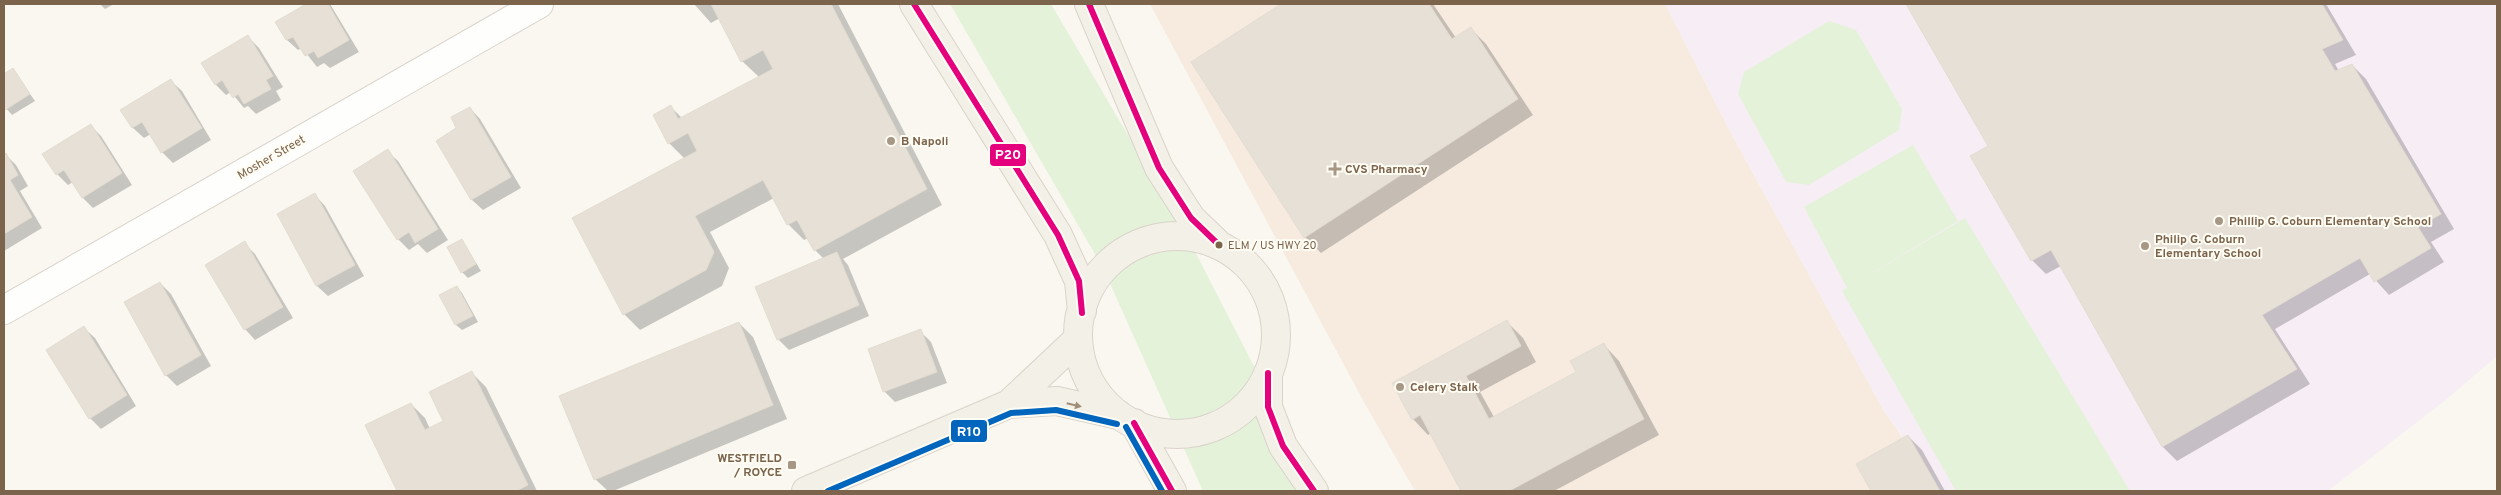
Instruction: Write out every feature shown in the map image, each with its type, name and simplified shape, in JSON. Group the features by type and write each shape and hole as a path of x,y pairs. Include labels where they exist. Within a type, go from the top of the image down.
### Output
{"main road":[{"path":"915,4 1058,235 1079,281 1082,313"},
{"path":"806,491 1009,404 1057,401 1126,419 1149,430 1181,435 1214,428 1242,411 1264,385 1275,354 1276,321 1266,290 1247,263 1219,245 1191,218 1159,168 1089,4"},
{"path":"1172,491 1126,419 1096,392 1081,361 1077,340 1082,313 1086,297 1103,268 1127,249 1156,238 1187,236 1219,245"},
{"path":"1009,404 1077,340"},
{"path":"1268,373 1268,407 1284,446 1314,491"}],"street":[{"name":"Mosher Street","path":"4,310 539,4"}],"shaded area":[{"path":"1150,4 1665,4 1732,135 1884,411 1940,491 1415,491 1365,404"},
{"name":"Philip G. Coburn Elementary School","path":"1665,4 2497,4 2497,356 2447,399 2328,491 1940,491 1884,411 1732,135"}],"green space":[{"path":"950,4 1051,4 1187,236 1318,491 1203,491 1103,268"},
{"path":"1829,21 1856,30 1902,109 1899,130 1809,185 1786,182 1738,94 1744,72"},
{"path":"1913,145 1958,221 1847,288 1804,207"},
{"path":"1965,218 2130,491 1956,491 1842,291"}],"building":[{"path":"306,4 328,4 349,40 318,58 314,51 305,56 293,37 286,40 275,22"},
{"path":"711,4 831,4 927,189 814,251 797,220 787,225 763,180 695,216 714,252 706,270 623,315 572,218 697,151 688,133 668,144 653,115 671,105 678,119 773,69 763,50 741,62"},
{"name":"CVS Pharmacy","path":"1281,4 1429,4 1452,39 1471,27 1518,99 1304,238 1191,62"},
{"name":"Phillip G. Coburn Elementary School","path":"1906,4 2322,4 2343,40 2322,49 2335,71 2352,64 2441,214 2418,227 2431,248 2374,282 2360,258 2262,315 2297,369 2162,447 2051,250 2031,261 1970,156 1988,146"},
{"path":"248,35 273,76 266,80 271,89 244,104 238,94 233,98 222,80 215,85 201,63"},
{"path":"13,68 30,94 5,110 4,74"},
{"path":"171,79 202,128 161,153 142,122 132,128 120,110"},
{"path":"470,107 511,177 471,200 436,141 456,128 451,117"},
{"path":"91,124 122,173 82,198 64,170 56,175 42,154"},
{"path":"388,149 438,229 415,243 409,232 397,240 353,171"},
{"path":"6,153 18,175 10,180 32,217 4,234 4,154"},
{"path":"315,193 355,265 316,286 277,214"},
{"path":"462,239 476,264 461,273 447,247"},
{"path":"245,241 283,307 244,330 205,265"},
{"path":"837,252 859,305 777,340 755,287"},
{"path":"160,282 201,355 165,376 124,302"},
{"path":"457,286 473,316 455,325 439,295"},
{"path":"1507,320 1521,346 1466,376 1489,419 1576,372 1570,361 1604,343 1644,419 1509,491 1461,491 1420,415 1412,420 1392,383"},
{"path":"739,322 773,405 594,480 559,396"},
{"path":"84,326 127,395 89,419 46,350"},
{"path":"921,329 937,372 883,392 868,349"},
{"path":"472,371 528,485 516,491 397,491 365,425 411,403 425,430 443,421 429,392"},
{"path":"1908,435 1940,491 1871,491 1856,464"}],"transit line":[{"name":"P20","path":"914,4 1058,235 1079,281 1082,313"},
{"name":"P20","path":"1089,4 1159,168 1191,218 1219,245"},
{"name":"P20","path":"1268,373 1268,407 1283,446 1314,491"},
{"name":"R10","path":"828,491 1011,413 1056,410 1117,424"},
{"name":"P20","path":"1134,423 1172,491"},
{"name":"R10","path":"1126,427 1162,491"}],"place":[{"name":"B Napoli","path":"891,141"},
{"name":"CVS Pharmacy","path":"1335,169"},
{"name":"Phillip G. Coburn Elementary School","path":"2219,221"},
{"name":"ELM / US HWY 20","path":"1219,245"},
{"name":"Philip G. Coburn Elementary School","path":"2145,246"},
{"name":"Celery Stalk","path":"1400,387"},
{"name":"WESTFIELD / ROYCE","path":"792,465"}]}
